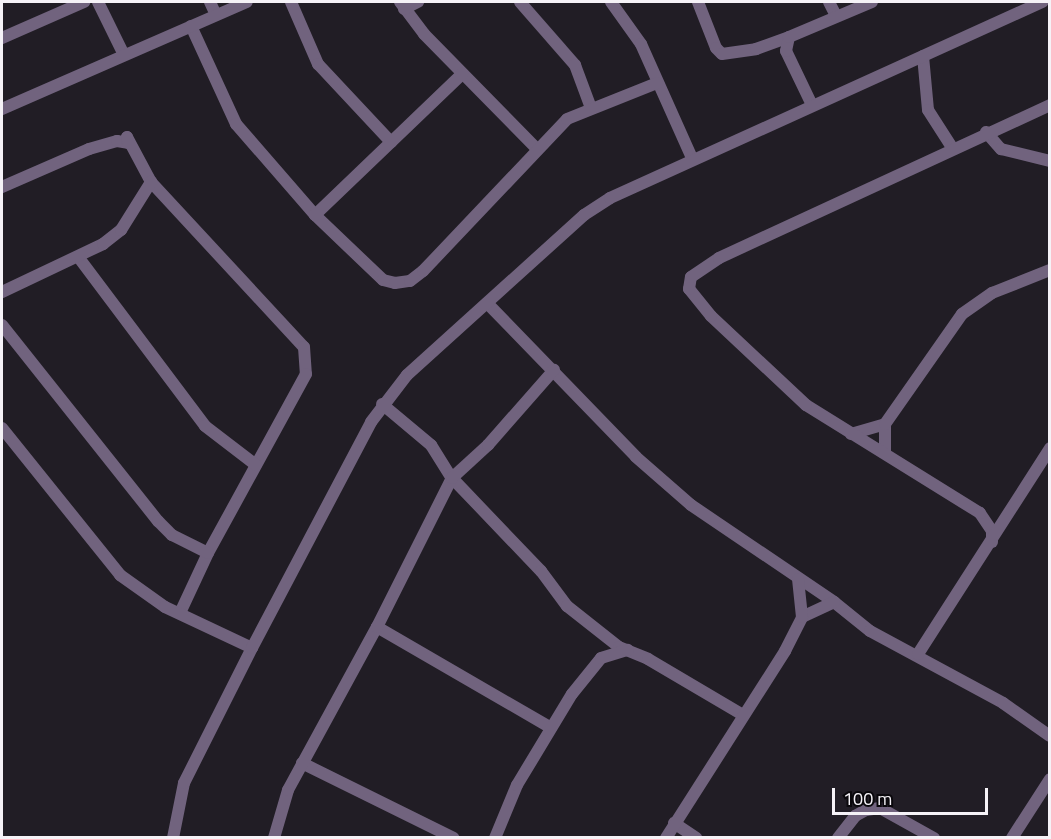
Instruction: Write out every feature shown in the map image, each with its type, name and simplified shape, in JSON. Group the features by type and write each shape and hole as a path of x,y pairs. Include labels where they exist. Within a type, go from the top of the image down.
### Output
{"street":[{"path":"2,38 84,2"},
{"path":"98,2 124,55"},
{"path":"210,2 216,15"},
{"path":"2,109 247,2"},
{"path":"291,2 318,64 391,142"},
{"path":"402,5 418,2"},
{"path":"520,2 576,65 591,108"},
{"path":"610,2 640,44 692,158"},
{"path":"698,2 716,48 722,54 756,49 872,2"},
{"path":"829,2 836,16"},
{"path":"176,837 184,783 252,648 382,404 584,214 692,158 1040,2"},
{"path":"402,5 462,74 537,149"},
{"path":"191,26 236,123 315,214 383,280 395,283 410,281 567,119 657,83"},
{"path":"789,37 786,51 812,105"},
{"path":"923,56 928,110 953,149"},
{"path":"315,214 462,74"},
{"path":"992,542 992,531 980,513 806,405 711,316 689,289 691,276 719,258 986,132 1050,105"},
{"path":"986,132 1001,149 1050,161"},
{"path":"2,187 89,149 117,141 128,143 127,137 151,182 298,336 304,347 306,374 208,553 180,613"},
{"path":"2,292 79,258 121,230 151,182"},
{"path":"79,258 205,426 256,465"},
{"path":"885,453 885,424 962,314 992,293 1050,270"},
{"path":"487,303 669,488 834,602 870,631 918,654 1050,736"},
{"path":"2,325 158,521 172,534 208,553"},
{"path":"274,837 288,790 377,627 452,478 488,445 554,370"},
{"path":"382,404 431,445 452,478 541,571 567,606 628,650 743,715"},
{"path":"851,434 885,424"},
{"path":"2,429 67,505 120,575 180,613 252,648"},
{"path":"918,654 992,542 1050,448"},
{"path":"980,513 1011,509"},
{"path":"798,579 802,617"},
{"path":"666,837 802,617 834,602"},
{"path":"377,627 551,728"},
{"path":"599,631 601,658"},
{"path":"495,837 517,785 551,728 601,658 628,650"},
{"path":"302,763 454,837"},
{"path":"1012,837 1050,780"},
{"path":"838,837 855,816 866,810 880,808 934,837"},
{"path":"674,823 696,837"}]}
